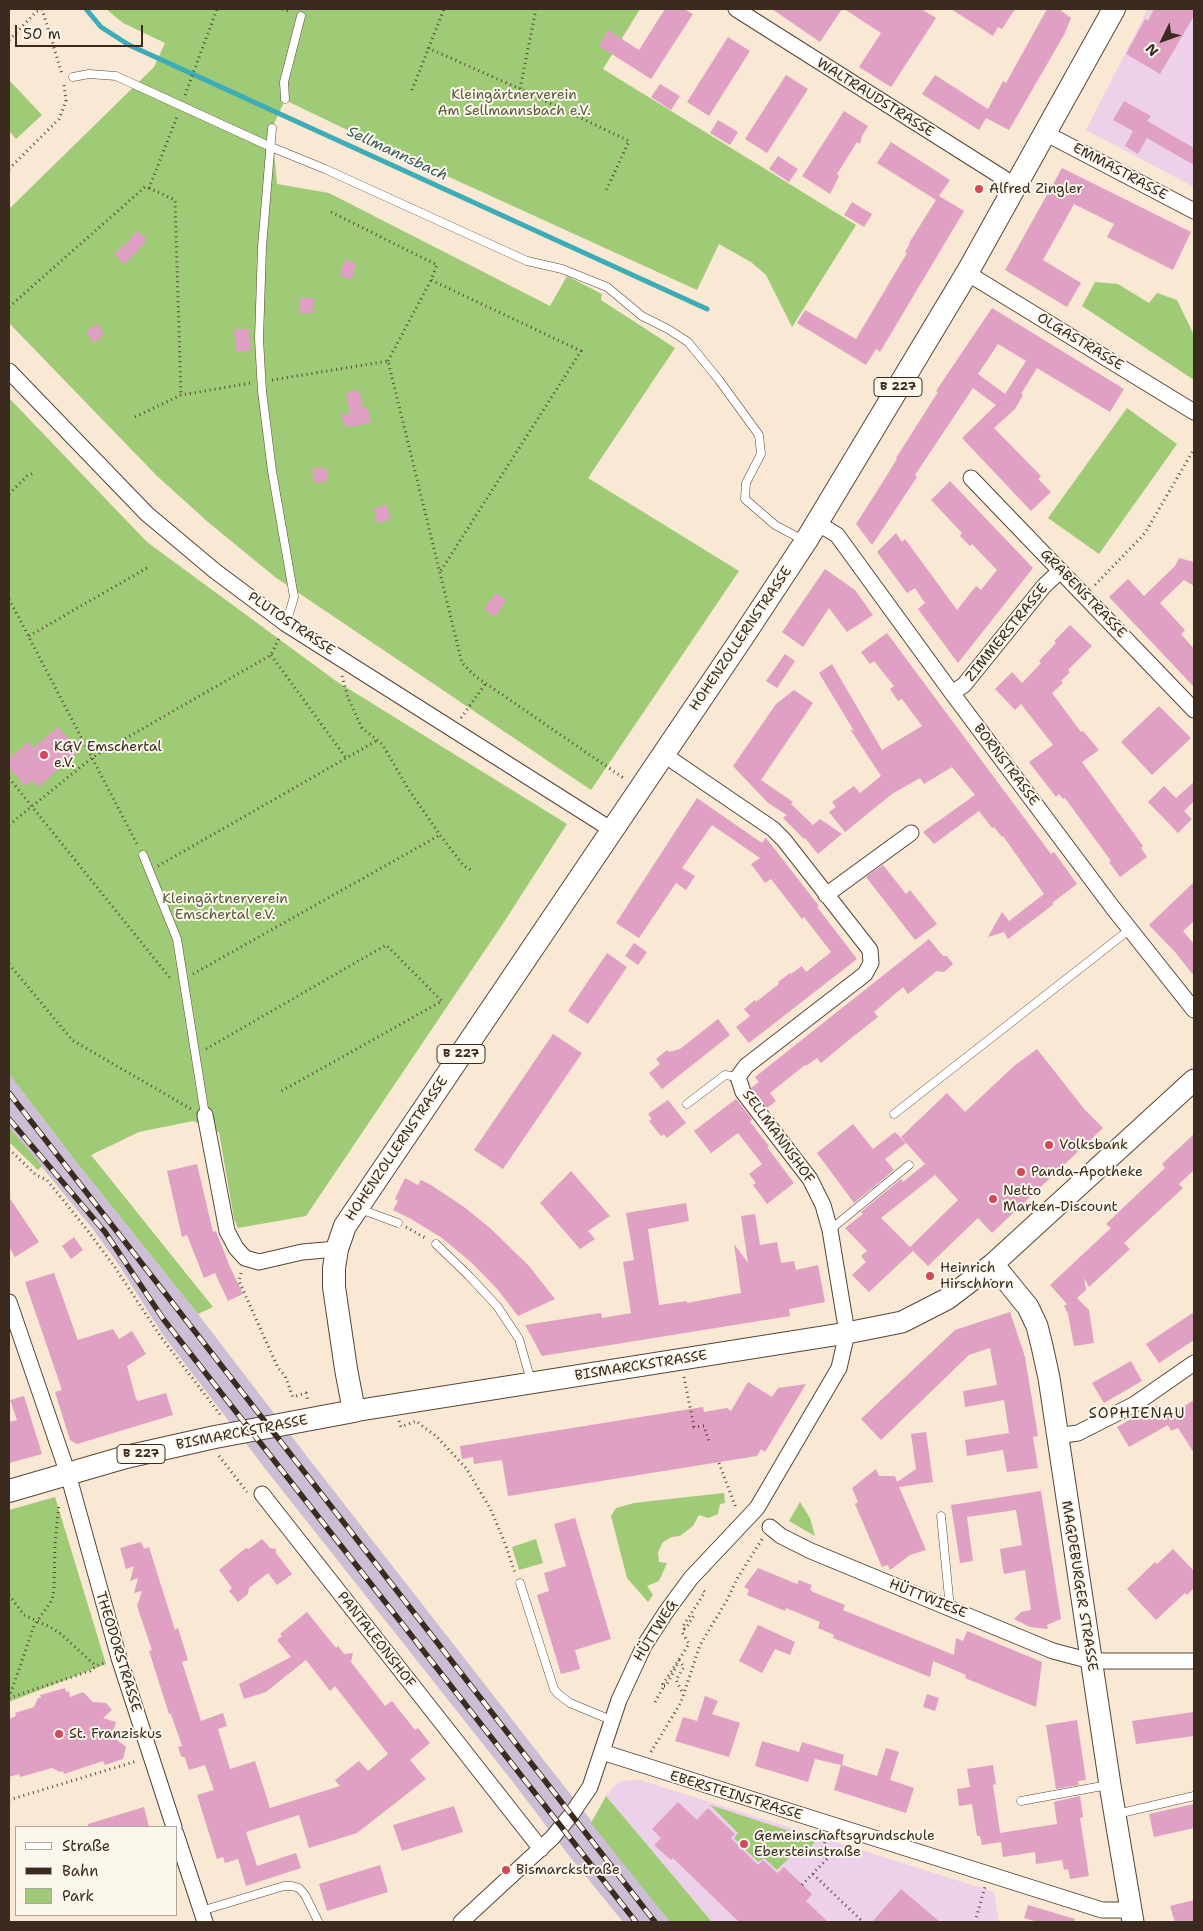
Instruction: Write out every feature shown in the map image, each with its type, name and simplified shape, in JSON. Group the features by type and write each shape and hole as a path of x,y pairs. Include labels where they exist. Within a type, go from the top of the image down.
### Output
{"main road":[{"name":"HOHENZOLLERNSTRASSE","path":"354,1411 334,1287 337,1249 345,1226 812,532 967,273 1114,9"},
{"name":"BISMARCKSTRASSE","path":"9,1491 68,1477 126,1457 225,1435 354,1411 847,1333 902,1322 947,1299 993,1264 1194,1080"},
{"name":"MAGDEBURGER STRASSE","path":"993,1264 1028,1307 1037,1326 1049,1378 1056,1436 1132,1916"}],"street":[{"name":"WALTRAUDSTRASSE","path":"736,9 1016,186"},
{"name":"EMMASTRASSE","path":"1045,133 1194,211"},
{"name":"OLGASTRASSE","path":"967,273 1194,412"},
{"name":"PLUTOSTRASSE","path":"9,371 147,514 215,571 286,624 454,728 612,830"},
{"name":"GRABENSTRASSE","path":"971,478 1194,710"},
{"name":"BORNSTRASSE","path":"812,532 837,535 1129,930 1194,1010"},
{"name":"ZIMMERSTRASSE","path":"952,693 964,685 1044,586 1060,571"},
{"name":"SELLMANNSHOF","path":"663,754 773,829 784,840 870,950 871,963 865,974 746,1066 738,1077 743,1092 810,1179 823,1205 830,1230 847,1333"},
{"path":"826,895 911,833"},
{"path":"205,1115 227,1231 236,1248 245,1258 259,1262 302,1252 337,1249"},
{"name":"THEODORSTRASSE","path":"9,1302 68,1477 119,1658 174,1826"},
{"name":"HÜTTWEG","path":"461,1922 541,1849 561,1827 590,1787 611,1720 625,1684 644,1646 691,1578 757,1508 839,1368 847,1333"},
{"path":"1056,1436 1078,1433 1135,1404 1194,1363"},
{"name":"PANTALEONSHOF","path":"262,1494 541,1849"},
{"name":"HÜTTWIESE","path":"770,1527 787,1539 811,1551 1053,1651 1091,1661 1194,1661"},
{"name":"EBERSTEINSTRASSE","path":"602,1752 1102,1910 1132,1916"},
{"path":"178,1840 203,1917"}],"lane":[{"path":"285,99 284,82 301,16"},
{"path":"73,77 89,74 116,76 527,260 562,269 608,288 642,316 688,342 719,380 759,435 761,454 746,483 745,499 775,525 812,532"},
{"path":"272,128 262,247 259,339 261,382 272,471 294,597 286,624"},
{"path":"143,855 177,939 205,1115"},
{"path":"894,1114 1129,930"},
{"path":"687,1104 725,1075 738,1077"},
{"path":"830,1230 909,1164"},
{"path":"356,1208 398,1223"},
{"path":"436,1244 497,1306 519,1339 532,1383"},
{"path":"941,1516 950,1608"},
{"path":"520,1583 554,1689 570,1703 611,1720"},
{"path":"1021,1801 1110,1785"},
{"path":"1115,1814 1194,1796"},
{"path":"203,1917 284,1886 292,1886 299,1888 305,1895 318,1921"}],"path":[{"path":"9,40 36,12 42,9 63,79 66,101 59,119 9,169"},
{"path":"187,88 217,9"},
{"path":"412,90 444,9"},
{"path":"520,89 536,9"},
{"path":"428,48 629,141 605,192"},
{"path":"149,188 169,138"},
{"path":"9,306 145,187 175,200 181,395"},
{"path":"331,212 437,265 388,361 462,663 486,684 607,767"},
{"path":"431,280 581,351 440,572"},
{"path":"135,417 181,395 388,361"},
{"path":"1084,596 1145,533 1194,449"},
{"path":"9,494 27,476 34,473"},
{"path":"28,636 147,568"},
{"path":"9,599 143,855"},
{"path":"9,825 93,757 271,655 286,624"},
{"path":"271,655 346,758"},
{"path":"338,656 343,684 362,728 382,744 409,790 440,835 464,866 473,871"},
{"path":"454,728 486,684"},
{"path":"149,871 376,741"},
{"path":"9,778 173,982 184,980 440,835"},
{"path":"195,1056 386,945 442,1001 278,1092"},
{"path":"9,964 72,1040 189,1108 205,1115"},
{"path":"9,1149 36,1176 47,1180 114,1266 225,1435 219,1458 246,1492 262,1494"},
{"path":"398,1223 436,1244"},
{"path":"245,1258 238,1281 278,1368 285,1376 293,1397"},
{"path":"680,1359 694,1427 704,1426 709,1442"},
{"path":"416,1421 436,1436 466,1468 490,1508 520,1583"},
{"path":"719,1463 742,1526"},
{"path":"9,1698 37,1621 52,1600 58,1514 61,1496 68,1477"},
{"path":"646,1767 651,1752 677,1710 700,1645 727,1600 737,1579 770,1527"},
{"path":"9,1595 24,1615 61,1634 96,1666"},
{"path":"655,1702 689,1644 682,1632 690,1613 693,1613 694,1615 684,1629"},
{"path":"9,1698 90,1671 96,1666 119,1658"},
{"path":"679,1660 684,1667 676,1680 684,1694"},
{"path":"9,1800 140,1760"},
{"path":"802,1884 826,1859 821,1853 830,1825"},
{"path":"813,1874 863,1922"},
{"path":"976,1922 982,1904 987,1874"}],"shaded area":[{"path":"1148,9 1194,9 1194,187 1086,130"},
{"path":"9,1074 74,1159 198,1314 670,1922 623,1922 267,1471 163,1335 119,1265 92,1228 9,1127"},
{"name":"Gemeinschaftsgrundschule Ebersteinstraße","path":"640,1780 994,1892 999,1922 712,1922 606,1796 613,1787 622,1781"}],"green space":[{"name":"Kleingärtnerverein Am Sellmannsbach e.V.","path":"106,9 640,9 603,69 856,225 792,327 766,275 751,262 719,244 697,290 368,140 285,100 272,128 277,184 329,193 550,306 567,276 602,294 601,300 675,348 588,478 739,571 591,790 275,577 208,522 157,476 9,323 9,209 154,67 165,43 123,23"},
{"path":"9,80 42,115 16,139 9,131"},
{"path":"1095,282 1118,284 1149,303 1157,293 1177,300 1194,335 1194,380 1082,306"},
{"name":"Kleingärtnerverein Emschertal e.V.","path":"9,398 147,542 336,681 567,824 504,922 306,1216 238,1228 234,1219 219,1132 193,1121 139,1132 91,1155 213,1307 198,1314 74,1159 9,1074"},
{"path":"1127,408 1177,444 1099,554 1048,518"},
{"path":"9,1127 42,1166 38,1170 9,1142"},
{"path":"724,1493 725,1503 720,1504 718,1514 708,1518 699,1515 693,1526 680,1536 672,1537 663,1542 658,1552 659,1562 667,1563 659,1581 647,1586 653,1595 648,1602 627,1578 611,1516 616,1508 634,1503"},
{"path":"55,1497 106,1664 9,1702 9,1510"},
{"path":"800,1502 810,1518 815,1536 789,1521"},
{"path":"536,1539 543,1563 519,1570 512,1547"},
{"path":"606,1796 712,1922 670,1922 591,1823"},
{"path":"710,1805 817,1840 802,1856 796,1851 777,1870 764,1858 758,1862 734,1838 738,1833"}],"building":[{"path":"665,9 684,9 693,14 651,79 599,46 608,30 639,50"},
{"path":"772,9 842,9 820,42"},
{"path":"844,9 921,9 936,18 891,87 859,67 881,33"},
{"path":"951,9 1015,9 1002,29 998,27 993,36"},
{"path":"1047,9 1059,9 1071,18 1065,33 1009,130 986,118 979,130 922,94 935,75 988,109 1003,81 1006,83"},
{"path":"1154,9 1194,9 1194,16 1160,74 1126,54 1145,19 1148,21"},
{"path":"728,37 750,51 709,116 687,102"},
{"path":"786,75 808,89 767,153 745,139"},
{"path":"660,84 680,96 671,110 651,97"},
{"path":"1124,101 1151,116 1147,121 1194,148 1194,165 1147,138 1138,154 1125,146 1133,131 1113,120"},
{"path":"844,111 868,126 860,144 857,142 837,174 839,176 830,194 802,176"},
{"path":"718,120 738,132 730,145 710,133"},
{"path":"891,142 950,180 939,196 964,211 880,352 876,349 866,365 797,323 805,310 856,339 907,253 905,252 909,243 936,200 877,163"},
{"path":"778,156 798,169 789,182 769,169"},
{"path":"1062,168 1191,232 1173,270 1107,237 1114,224 1074,204 1043,260 1081,283 1067,307 1005,270"},
{"path":"852,202 872,214 864,227 844,215"},
{"path":"136,231 147,239 124,264 114,254 129,241"},
{"path":"344,260 356,263 352,279 340,276"},
{"path":"300,298 313,298 313,313 300,313"},
{"path":"992,308 1124,389 1110,412 1037,368 1021,394 1023,395 1015,409 994,428 1041,476 1038,479 1051,492 1031,511 962,438 996,405 973,388 915,475 917,477 872,545 856,524 938,392 936,391","holes":["998,344 1026,361 1005,394 978,374"]},
{"path":"97,323 104,335 94,343 86,332"},
{"path":"234,329 249,329 251,350 236,352"},
{"path":"359,390 363,409 368,408 371,422 354,427 354,425 344,427 342,415 350,413 346,393"},
{"path":"326,467 328,481 314,483 312,469"},
{"path":"950,481 1033,568 958,663 918,609 925,603 915,588 907,593 877,552 896,533 902,542 905,539 957,610 976,586 981,590 997,570 972,544 970,546 960,536 962,533 931,500"},
{"path":"387,505 390,520 376,523 374,508"},
{"path":"1179,558 1194,562 1194,586 1184,580 1160,603 1185,630 1181,634 1194,649 1194,687 1109,597 1128,579 1144,596 1175,566"},
{"path":"825,569 855,590 873,615 847,632 829,608 803,647 782,632"},
{"path":"496,593 506,600 495,617 484,609"},
{"path":"1070,625 1092,646 1068,670 1070,672 1061,681 1063,683 1052,693 1081,732 1083,731 1099,750 1082,762 1143,846 1141,848 1147,857 1120,877 1109,862 1111,861 1065,798 1063,799 1059,794 1056,797 1029,762 1053,745 1021,704 1015,710 995,689 1012,672 1022,683 1041,663 1039,661 1056,643 1054,641"},
{"path":"887,633 1051,854 1054,852 1077,884 1008,939 1004,932 988,937 1002,912 1009,921 1044,894 1003,836 994,827 992,828 979,811 934,844 923,832 975,795 952,767 924,784 920,778 892,794 845,832 829,812 836,807 832,802 854,786 860,793 881,776 850,729 854,731 819,673 832,664 882,750 922,726 902,699 898,701 890,689 894,686 874,661 870,664 861,652"},
{"path":"785,654 795,661 777,688 766,681"},
{"path":"794,690 813,703 761,780 793,802 791,804 813,825 820,819 842,834 818,854 805,838 783,818 787,815 768,803 733,766 776,704"},
{"path":"1159,706 1191,738 1152,775 1121,742"},
{"name":"KGV Emschertal e.V.","path":"58,727 79,751 38,787 32,780 25,786 9,768 9,759 28,742 33,748"},
{"path":"1194,782 1194,801 1184,811 1192,819 1178,833 1148,802 1164,786 1176,798"},
{"path":"697,798 762,843 766,838 857,959 749,1043 736,1027 750,1016 744,1009 779,984 778,982 790,973 802,966 806,972 831,952 771,879 765,883 751,864 760,858 712,825 682,868 695,876 686,890 676,883 639,938 616,923"},
{"path":"883,865 906,894 910,890 937,924 915,940 866,877"},
{"path":"1194,882 1194,921 1183,931 1194,944 1194,976 1175,952 1149,925"},
{"path":"929,939 943,956 947,956 953,964 944,972 937,971 908,994 903,987 874,1012 878,1017 821,1063 817,1058 805,1065 770,1093 776,1101 767,1108 751,1088 759,1082 755,1077"},
{"path":"634,943 647,952 638,965 625,956"},
{"path":"607,953 627,967 588,1024 568,1011"},
{"path":"718,1019 730,1035 662,1089 649,1073 660,1064 656,1059 667,1050 669,1052 680,1049"},
{"path":"553,1034 582,1053 503,1169 474,1150"},
{"path":"1037,1049 1085,1110 1103,1128 992,1233 978,1218 928,1266 913,1251 869,1292 852,1275 866,1262 861,1256 867,1251 845,1228 863,1214 861,1212 901,1179 903,1182 925,1164 901,1137 947,1093 965,1112 1014,1066","holes":["935,1175 958,1200 910,1247 881,1218"]},
{"path":"736,1099 752,1119 750,1122 794,1183 767,1204 753,1185 756,1183 749,1174 762,1164 738,1133 711,1153 694,1131"},
{"path":"668,1100 686,1123 667,1138 664,1134 661,1136 649,1121 652,1119 648,1114"},
{"path":"853,1124 873,1149 895,1132 906,1143 885,1159 894,1170 854,1203 817,1153"},
{"path":"1194,1134 1194,1170 1179,1184 1183,1188 1124,1243 1130,1249 1089,1287 1084,1278 1086,1290 1077,1298 1089,1310 1094,1343 1074,1346 1068,1314 1064,1306 1067,1304 1050,1285 1111,1228 1106,1224 1165,1168 1162,1164"},
{"path":"197,1164 213,1232 216,1231 243,1294 228,1301 215,1273 204,1278 187,1235 182,1237 167,1171"},
{"path":"571,1171 610,1216 588,1231 595,1239 580,1249 540,1203"},
{"path":"405,1178 418,1185 421,1180 464,1207 490,1228 529,1266 555,1299 518,1316 498,1290 472,1263 442,1238 393,1210 398,1201 395,1199"},
{"path":"9,1197 39,1242 15,1257 9,1247"},
{"path":"686,1203 689,1221 648,1229 659,1305 687,1301 687,1303 741,1293 734,1244 748,1263 741,1216 755,1214 760,1245 777,1242 781,1263 794,1261 796,1270 818,1265 825,1302 789,1309 790,1316 542,1356 525,1325 601,1313 602,1318 631,1313 623,1262 634,1260 626,1213"},
{"path":"74,1237 83,1250 71,1259 62,1246"},
{"path":"54,1273 78,1340 113,1329 119,1339 132,1331 146,1354 127,1366 136,1399 138,1401 166,1393 173,1415 77,1444 70,1440 55,1392 62,1390 25,1282"},
{"path":"1010,1312 1025,1357 1038,1436 1033,1437 1038,1468 1007,1472 1003,1450 967,1456 965,1440 1009,1433 1004,1400 965,1407 963,1391 997,1385 990,1348 969,1355 881,1440 861,1419 955,1330"},
{"path":"1194,1312 1194,1340 1159,1363 1146,1344"},
{"path":"1131,1361 1142,1381 1104,1403 1092,1383"},
{"path":"748,1382 772,1397 778,1388 806,1384 765,1452 761,1449 757,1456 508,1496 502,1460 474,1464 473,1457 462,1459 460,1446 703,1407 704,1412 727,1408 731,1411"},
{"path":"24,1396 42,1454 9,1463 9,1422 17,1420 10,1400"},
{"path":"1194,1400 1194,1453 1178,1428 1171,1431 1168,1425 1129,1447 1117,1427 1156,1405 1164,1418"},
{"path":"926,1432 933,1482 899,1487 926,1550 910,1555 890,1570 888,1565 882,1567 855,1504 858,1502 852,1488 876,1469 879,1476 895,1476 897,1482 916,1469 911,1434"},
{"path":"1041,1491 1061,1619 1047,1625 1048,1629 1030,1627 1014,1619 1021,1612 1031,1610 1025,1570 1004,1574 1002,1563 1000,1549 1022,1545 1016,1510 967,1517 973,1561 960,1563 951,1505"},
{"path":"575,1518 611,1639 575,1650 580,1669 561,1674 537,1595 549,1591 544,1573 566,1566 554,1524"},
{"path":"262,1539 270,1548 276,1549 276,1553 292,1574 277,1585 268,1573 249,1588 248,1594 238,1602 229,1591 232,1588 219,1570 246,1548 249,1549"},
{"path":"141,1542 144,1549 149,1547 175,1630 178,1628 188,1660 182,1662 201,1721 223,1713 227,1726 218,1729 230,1769 255,1761 270,1808 340,1786 335,1780 359,1761 368,1771 388,1754 335,1686 330,1691 306,1660 266,1692 244,1699 239,1684 291,1657 277,1640 282,1636 280,1634 307,1612 336,1648 338,1646 344,1654 353,1653 351,1662 385,1706 392,1701 415,1730 418,1728 430,1743 410,1760 426,1779 357,1833 309,1848 299,1815 246,1832 257,1866 296,1853 301,1868 246,1886 238,1859 225,1863 223,1857 217,1859 197,1795 214,1790 205,1765 189,1770 185,1758 181,1756 178,1747 182,1746 171,1714 169,1714 149,1651 152,1650 137,1606 142,1591 134,1593 138,1578 130,1581 134,1566 126,1569 120,1548"},
{"path":"1173,1549 1194,1571 1194,1588 1187,1595 1185,1593 1156,1620 1127,1589 1155,1562 1157,1564"},
{"path":"758,1568 797,1584 799,1580 812,1585 810,1589 813,1592 845,1605 843,1610 954,1655 956,1638 963,1641 967,1631 1042,1662 1036,1707 965,1678 966,1675 933,1661 930,1677 833,1638 834,1635 818,1628 820,1622 786,1608 785,1611 747,1595 749,1590 744,1587"},
{"path":"758,1625 795,1642 790,1655 775,1649 762,1673 739,1661"},
{"name":"St. Franziskus","path":"65,1688 66,1692 69,1691 70,1697 83,1692 93,1702 106,1703 112,1710 103,1718 116,1722 112,1736 126,1747 123,1759 105,1765 103,1761 64,1774 63,1771 60,1772 52,1768 20,1777 19,1774 9,1777 9,1719 16,1716 15,1713 34,1707 38,1698 41,1698 40,1695"},
{"path":"927,1694 939,1698 935,1711 923,1707"},
{"path":"705,1696 718,1701 712,1714 740,1723 729,1757 675,1741 683,1717 697,1721"},
{"path":"1194,1712 1194,1736 1136,1744 1132,1721"},
{"path":"1077,1720 1086,1780 1078,1781 1079,1785 1056,1789 1046,1725"},
{"path":"762,1741 799,1752 802,1742 844,1755 842,1765 877,1776 886,1748 899,1752 890,1780 914,1788 906,1813 834,1790 841,1765 815,1759 808,1782 755,1766"},
{"path":"993,1765 996,1784 993,1785 1000,1833 1057,1824 1054,1802 1080,1796 1083,1817 1080,1818 1089,1876 1070,1879 1068,1869 1064,1870 1062,1860 1036,1864 1035,1852 1003,1857 1001,1842 982,1845 980,1836 977,1836 972,1804 959,1806 957,1789 970,1787 967,1769"},
{"name":"Gemeinschaftsgrundschule Ebersteinstraße","path":"678,1802 697,1820 708,1808 735,1834 731,1838 758,1865 763,1860 777,1873 784,1867 812,1894 806,1901 828,1922 739,1922 673,1858 671,1860 654,1845 661,1838 652,1829"},
{"path":"1194,1804 1194,1828 1154,1837 1149,1814"},
{"path":"454,1806 463,1832 402,1851 393,1825"},
{"path":"144,1807 149,1826 88,1826 88,1824"},
{"path":"380,1865 388,1892 327,1911 319,1884"},
{"path":"901,1889 940,1922 872,1922"},
{"path":"1194,1900 1194,1922 1175,1922 1170,1906"},
{"path":"1028,1905 1075,1919 1074,1922 1038,1922 1024,1918"}],"waterway":[{"name":"Sellmannsbach","path":"86,9 101,27 129,45 707,309"}],"railway":[{"path":"9,1093 655,1922"},
{"path":"9,1119 105,1232 164,1320 636,1922"}],"place":[{"name":"Alfred Zingler","path":"979,189"},
{"name":"KGV Emschertal e.V.","path":"44,755"},
{"name":"Volksbank","path":"1049,1145"},
{"name":"Panda-Apotheke","path":"1021,1172"},
{"name":"Netto Marken-Discount","path":"993,1199"},
{"name":"Heinrich Hirschhorn","path":"930,1276"},
{"name":"St. Franziskus","path":"59,1734"},
{"name":"Gemeinschaftsgrundschule Ebersteinstraße","path":"744,1844"},
{"name":"Bismarckstraße","path":"506,1870"}],"district":[{"name":"SOPHIENAU","path":"1137,1414"}]}
